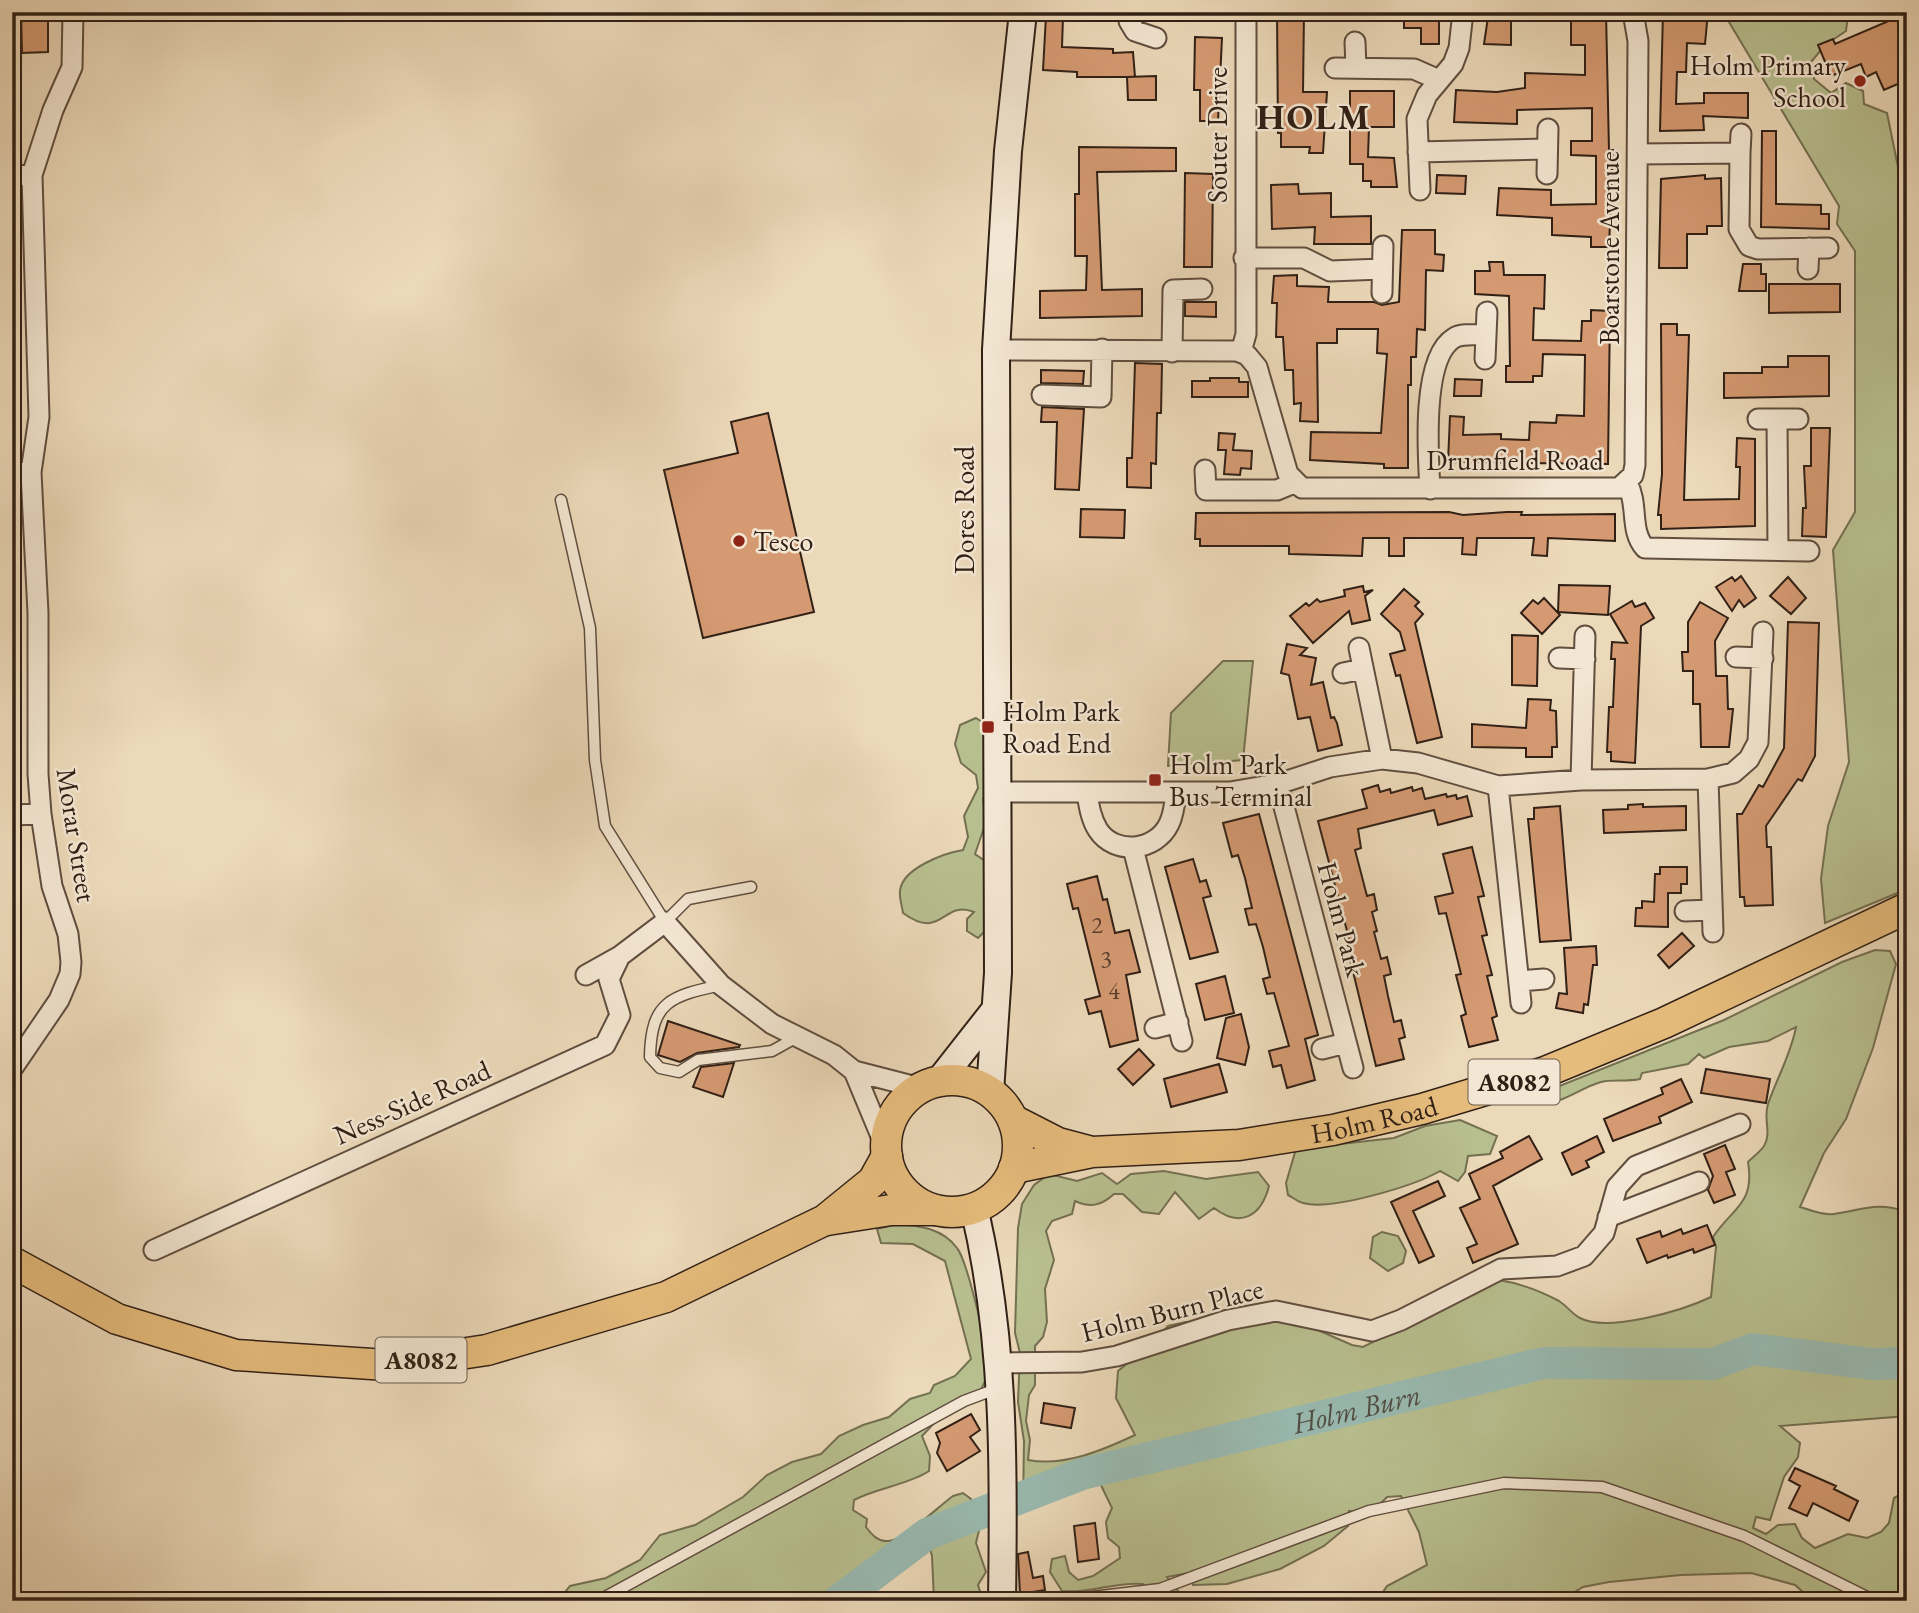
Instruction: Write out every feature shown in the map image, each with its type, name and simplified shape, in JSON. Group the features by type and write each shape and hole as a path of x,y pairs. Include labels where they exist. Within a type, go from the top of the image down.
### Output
{"main road":[{"name":"Dores Road","path":"990,1091 996,1009 999,792 996,350 1008,151 1024,12"},
{"name":"Holm Road","path":"1014,1168 1092,1152 1240,1145 1333,1130 1471,1094 1545,1072 1664,1023 1907,908"},
{"path":"930,1085 996,1009"},
{"path":"930,1085 972,1083 990,1091 1004,1104 1018,1137 1014,1168 1003,1188 990,1200 974,1208 989,1273 999,1375 1002,1601"},
{"name":"A8082","path":"12,1262 117,1319 236,1355 387,1365 487,1350 666,1297 825,1220 864,1191 887,1152 887,1133 895,1112 930,1085"},
{"path":"1013,1120 1058,1143 1092,1152"},
{"path":"887,1152 893,1176 905,1192 920,1204 938,1210"},
{"name":"A8082","path":"825,1220 891,1210 956,1212 974,1208"}],"street":[{"name":"Morar Street","path":"12,1069 59,1000 70,974 71,949 52,886 37,774 38,613 21,473 39,417 22,175 72,67 73,12"},
{"path":"1128,12 1129,22 1135,32 1156,38"},
{"name":"Souter Drive","path":"1241,352 1245,334 1246,12"},
{"path":"1420,190 1420,107 1460,48 1462,12"},
{"name":"Boarstone Avenue","path":"1627,482 1635,465 1638,41 1633,12"},
{"path":"1355,42 1356,68"},
{"path":"1335,68 1414,69 1439,80"},
{"path":"1547,174 1548,129"},
{"path":"1638,154 1740,143 1739,229 1743,239 1749,246 1758,249 1819,248 1808,269"},
{"path":"1418,152 1547,149"},
{"path":"1382,293 1383,246"},
{"path":"1244,258 1304,258 1330,271 1382,270"},
{"path":"1172,352 1172,290 1202,289"},
{"path":"1485,359 1487,312"},
{"path":"1430,489 1430,400 1437,364 1451,339 1460,335 1486,335"},
{"path":"1042,395 1101,397 1102,349"},
{"path":"996,350 1241,352 1252,359 1257,367 1284,465 1294,483"},
{"path":"1758,419 1798,419"},
{"path":"1777,419 1778,550"},
{"name":"Drumfield Road","path":"1205,470 1206,490 1277,490 1294,483 1315,490 1609,489 1627,482 1635,502 1636,533 1645,548 1809,551"},
{"path":"999,792 1230,792 1278,784 1330,767 1382,759 1418,763 1499,786 1581,780 1708,779 1733,773 1749,759 1758,742 1763,632"},
{"path":"1581,780 1586,636"},
{"path":"1359,648 1382,759"},
{"path":"1736,657 1763,658"},
{"path":"1559,658 1585,659"},
{"path":"1343,673 1363,669"},
{"path":"1708,779 1713,932"},
{"name":"Holm Park","path":"1278,784 1353,1068"},
{"path":"1499,786 1521,1003"},
{"path":"1087,793 1099,832 1111,843 1133,848 1149,843 1165,831 1174,810 1176,792"},
{"path":"12,815 41,814"},
{"path":"1133,848 1180,1031 1155,1028"},
{"path":"1685,911 1712,910"},
{"path":"586,975 620,956 665,922 720,985 772,1024 834,1055 854,1072 887,1152"},
{"name":"Ness-Side Road","path":"154,1250 605,1045 620,1015 609,979 620,956"},
{"path":"1519,981 1544,979"},
{"path":"1322,1049 1346,1044"},
{"path":"854,1072 930,1085"},
{"name":"Holm Burn Place","path":"999,1375 1117,1356 1228,1320 1276,1311 1372,1331 1401,1320 1501,1269 1557,1266 1584,1256 1604,1233 1617,1187 1636,1166 1740,1124"},
{"path":"1608,1217 1699,1182"}],"lane":[{"path":"561,500 590,628 595,760 605,826 665,922 688,899 751,887"},
{"path":"720,985 692,992 664,1004 657,1013 650,1039 650,1057 660,1068 679,1072 698,1060 772,1051 800,1036"},
{"path":"598,1601 964,1401 999,1375"},
{"path":"1058,1601 1160,1589 1369,1511 1504,1483 1602,1488 1744,1536 1875,1601"}],"green space":[{"path":"1723,12 1844,12 1848,15 1846,31 1825,45 1811,62 1814,79 1831,93 1846,83 1863,91 1864,104 1887,113 1907,211 1907,719 1902,780 1902,859 1907,858 1907,889 1825,923 1821,879 1828,826 1849,762 1833,550 1855,512 1855,251 1837,224 1839,206"},
{"path":"1223,661 1253,661 1243,760 1168,766 1171,713"},
{"path":"976,718 996,731 987,790 983,799 986,822 975,854 988,863 987,929 978,938 967,931 967,919 974,912 963,909 935,922 916,921 903,913 900,893 908,875 916,869 936,858 963,850 968,837 964,816 978,788 976,775 961,763 955,744 960,725"},
{"path":"1875,950 1890,951 1896,964 1873,1048 1846,1119 1824,1153 1800,1207 1830,1214 1870,1207 1887,1207 1907,1212 1907,1416 1780,1426 1800,1443 1798,1457 1784,1477 1770,1520 1756,1517 1753,1528 1766,1534 1778,1525 1795,1524 1802,1538 1815,1548 1848,1534 1867,1538 1881,1532 1889,1523 1894,1498 1907,1491 1907,1601 1813,1601 1795,1585 1751,1573 1681,1575 1609,1582 1583,1587 1560,1601 1377,1601 1387,1586 1427,1565 1419,1532 1401,1496 1387,1497 1375,1507 1365,1510 1349,1511 1348,1526 1324,1546 1280,1569 1227,1584 1193,1585 1189,1573 1167,1577 1179,1592 1172,1601 1153,1597 1143,1584 1062,1591 1050,1572 1052,1559 1065,1556 1069,1572 1078,1580 1093,1576 1120,1558 1119,1547 1108,1538 1106,1522 1112,1508 1097,1477 1088,1479 1069,1493 1042,1498 1023,1507 1024,1441 1018,1402 1020,1353 1015,1333 1018,1228 1022,1204 1034,1185 1049,1174 1077,1181 1102,1173 1117,1184 1131,1174 1164,1171 1206,1179 1258,1172 1269,1186 1255,1212 1241,1218 1232,1217 1214,1208 1199,1219 1175,1192 1159,1214 1142,1212 1123,1194 1114,1194 1095,1205 1075,1201 1072,1214 1052,1221 1046,1231 1054,1260 1045,1289 1047,1322 1043,1337 1035,1346 1035,1385 1029,1395 1026,1421 1030,1440 1028,1460 1042,1462 1069,1459 1135,1435 1116,1398 1118,1371 1155,1341 1168,1326 1186,1322 1209,1327 1262,1315 1304,1324 1352,1345 1363,1347 1498,1280 1545,1294 1559,1301 1580,1318 1593,1322 1627,1321 1683,1308 1711,1297 1716,1247 1713,1237 1745,1196 1749,1176 1748,1162 1766,1141 1768,1104 1796,1027 1768,1041 1729,1047 1704,1058 1699,1054 1688,1064 1642,1073 1640,1079 1601,1082 1554,1102 1537,1103 1542,1093 1724,1020 1842,962"},
{"path":"1460,1120 1497,1136 1490,1154 1468,1156 1465,1172 1458,1181 1440,1171 1372,1196 1316,1205 1297,1201 1288,1195 1286,1183 1296,1149 1394,1138 1425,1126"},
{"path":"898,1224 938,1232 957,1248 977,1307 989,1370 981,1390 956,1400 922,1436 930,1456 929,1471 854,1500 853,1510 867,1519 866,1527 873,1535 889,1541 912,1529 953,1496 963,1493 971,1499 982,1518 976,1543 986,1572 978,1585 983,1601 934,1601 932,1556 928,1541 874,1569 831,1601 558,1601 570,1586 606,1578 640,1560 660,1535 695,1525 743,1497 767,1475 792,1462 821,1454 839,1436 889,1417 910,1399 930,1393 934,1385 955,1376 971,1359 945,1261 913,1244 881,1243 877,1229"},
{"path":"1382,1232 1398,1236 1406,1251 1403,1263 1388,1271 1370,1258 1373,1237"}],"building":[{"path":"21,12 48,12 48,52 22,53"},
{"path":"1277,12 1304,12 1303,92 1327,92 1323,153 1309,153 1310,147 1281,147 1281,133 1278,133"},
{"path":"1571,12 1606,12 1609,150 1613,150 1609,247 1591,247 1591,237 1552,235 1552,218 1497,215 1499,188 1551,190 1551,205 1596,204 1596,156 1571,155 1571,141 1592,141 1592,108 1517,110 1517,124 1454,122 1456,90 1497,92 1525,88 1525,73 1585,75 1585,45 1571,45"},
{"path":"1663,12 1708,12 1705,44 1687,43 1686,72 1677,72 1676,104 1704,103 1704,93 1748,93 1748,118 1703,116 1704,130 1660,131"},
{"path":"1887,12 1907,12 1907,46 1903,47 1907,57 1907,80 1884,90 1876,72 1866,77 1861,64 1831,76 1818,45 1833,39 1835,44 1891,20"},
{"path":"1404,14 1439,16 1439,44 1421,44 1421,28 1404,28"},
{"path":"1046,16 1063,17 1062,47 1113,49 1113,53 1133,52 1135,77 1077,77 1077,72 1043,70"},
{"path":"1488,17 1511,17 1511,45 1484,44"},
{"path":"1195,37 1222,38 1218,121 1200,121 1200,90 1194,90"},
{"path":"1156,76 1156,100 1128,100 1127,77"},
{"path":"1350,91 1394,91 1394,127 1369,127 1368,157 1394,158 1397,187 1371,187 1371,181 1363,181 1363,164 1350,164"},
{"path":"1762,131 1776,131 1776,204 1821,205 1821,214 1829,214 1829,229 1761,227"},
{"path":"1079,147 1176,148 1176,171 1097,172 1102,290 1142,289 1142,316 1040,318 1040,291 1086,290 1087,256 1075,256 1075,194 1079,194"},
{"path":"1185,173 1213,174 1212,267 1184,267"},
{"path":"1437,175 1466,176 1465,194 1436,193"},
{"path":"1705,175 1705,179 1721,178 1722,226 1707,226 1707,234 1687,234 1687,268 1659,268 1661,179"},
{"path":"1298,184 1299,194 1331,193 1331,217 1371,216 1371,244 1314,244 1315,227 1272,229 1271,185"},
{"path":"1402,230 1435,230 1435,254 1444,255 1443,271 1426,270 1425,330 1417,329 1416,357 1411,357 1411,385 1408,385 1408,468 1310,460 1311,432 1381,433 1387,354 1377,353 1378,329 1337,329 1337,343 1317,343 1318,422 1300,421 1301,403 1294,404 1293,370 1285,370 1283,337 1276,337 1277,303 1272,303 1274,276 1297,275 1297,286 1329,287 1328,302 1374,302 1382,305 1399,302"},
{"path":"1489,262 1503,262 1504,275 1545,275 1544,309 1534,308 1533,340 1581,341 1582,321 1591,321 1591,310 1610,311 1608,464 1448,462 1450,416 1464,417 1463,435 1501,434 1501,439 1529,440 1530,422 1556,423 1557,415 1584,416 1585,355 1543,354 1542,376 1533,376 1533,382 1506,382 1506,366 1510,366 1509,296 1475,294 1475,271 1490,271"},
{"path":"1743,264 1761,264 1761,274 1766,274 1766,291 1739,291"},
{"path":"1769,284 1840,284 1840,312 1769,313"},
{"path":"1185,302 1216,302 1216,317 1185,316"},
{"path":"1661,324 1677,324 1677,335 1689,335 1684,500 1739,499 1737,438 1755,439 1755,526 1661,529 1661,515 1658,515 1662,474"},
{"path":"1788,356 1829,356 1829,396 1724,398 1724,373 1762,373 1762,367 1788,367"},
{"path":"1135,363 1162,364 1161,413 1157,413 1156,464 1151,463 1151,488 1127,487 1127,458 1132,458"},
{"path":"1041,370 1084,371 1083,384 1041,383"},
{"path":"1210,378 1239,378 1239,382 1248,382 1248,397 1192,397 1192,381 1210,381"},
{"path":"1455,379 1482,380 1481,396 1454,396"},
{"path":"1042,407 1084,409 1079,490 1055,489 1057,422 1041,422"},
{"name":"Tesco","path":"768,413 814,612 703,638 664,470 738,453 731,422"},
{"path":"1811,428 1830,428 1826,537 1802,536 1803,508 1806,508 1804,466 1811,466"},
{"path":"1219,433 1235,434 1233,450 1252,451 1251,469 1241,468 1240,475 1224,474 1226,450 1218,450"},
{"path":"1081,509 1125,510 1124,538 1080,537"},
{"path":"1449,512 1463,515 1507,512 1522,512 1521,515 1615,514 1615,541 1548,538 1547,556 1532,555 1534,538 1477,538 1476,555 1462,554 1463,538 1404,538 1404,556 1389,556 1389,538 1363,538 1362,556 1289,554 1289,546 1200,546 1200,539 1195,539 1196,513"},
{"path":"1741,576 1756,598 1744,607 1739,600 1732,611 1716,587 1732,577 1735,581"},
{"path":"1788,577 1806,598 1791,614 1770,596"},
{"path":"1559,585 1610,586 1608,615 1558,612"},
{"path":"1363,586 1364,592 1373,590 1365,596 1370,620 1352,624 1349,611 1313,643 1290,616 1306,603 1309,606 1317,599 1320,602 1345,596 1344,590"},
{"path":"1404,589 1419,602 1415,606 1423,614 1415,623 1442,737 1417,743 1400,675 1396,676 1390,654 1405,650 1400,632 1381,614"},
{"path":"1544,598 1560,615 1542,634 1521,613 1533,600 1538,604"},
{"path":"1632,601 1635,607 1645,603 1654,618 1641,626 1635,763 1611,761 1611,752 1607,752 1609,707 1613,707 1615,659 1611,659 1612,642 1627,643 1610,614"},
{"path":"1700,602 1728,618 1715,641 1716,676 1727,676 1728,709 1733,709 1729,747 1701,747 1700,704 1693,704 1693,671 1683,671 1682,652 1688,652 1688,622"},
{"path":"1788,622 1819,623 1815,756 1802,781 1798,779 1766,826 1767,847 1771,847 1773,905 1745,906 1744,897 1740,897 1737,814 1742,814 1759,785 1763,787 1784,748"},
{"path":"1512,635 1538,636 1537,686 1512,685"},
{"path":"1287,644 1307,648 1300,655 1316,658 1311,685 1323,682 1331,718 1334,717 1337,723 1342,745 1318,751 1310,717 1298,719 1289,675 1281,673"},
{"path":"1528,699 1551,700 1550,710 1556,711 1557,747 1552,747 1552,757 1526,757 1526,748 1472,747 1472,724 1526,728"},
{"path":"1378,785 1380,792 1390,789 1391,793 1412,787 1413,791 1422,788 1425,799 1446,794 1447,797 1456,795 1457,799 1467,796 1472,816 1438,825 1434,810 1358,829 1361,848 1355,850 1367,896 1374,894 1377,910 1372,912 1377,931 1374,932 1381,959 1387,957 1391,974 1384,976 1394,1022 1401,1020 1405,1037 1399,1039 1404,1059 1376,1066 1347,947 1351,946 1318,821 1367,808 1362,790"},
{"path":"1643,804 1643,807 1686,806 1686,830 1604,833 1603,810 1628,809 1628,805"},
{"path":"1560,806 1571,940 1540,942 1528,819 1534,819 1534,808"},
{"path":"1259,814 1318,1035 1305,1039 1315,1080 1287,1088 1281,1065 1273,1067 1269,1051 1289,1046 1274,993 1267,994 1263,979 1270,977 1263,947 1256,924 1249,925 1245,909 1252,908 1245,878 1238,855 1232,857 1223,823"},
{"path":"1472,847 1484,896 1478,897 1487,935 1482,936 1492,975 1487,976 1497,1016 1492,1018 1498,1040 1469,1047 1461,1016 1466,1014 1456,975 1461,974 1446,913 1439,914 1435,897 1453,893 1443,854"},
{"path":"1193,859 1200,882 1206,880 1211,896 1203,898 1218,952 1190,959 1165,867"},
{"path":"1660,867 1687,867 1687,884 1681,884 1681,893 1668,893 1668,927 1635,926 1636,908 1642,908 1642,901 1654,902 1655,874 1660,874"},
{"path":"1097,876 1103,900 1107,899 1115,933 1129,930 1140,972 1126,975 1138,1040 1110,1047 1101,1011 1089,1014 1085,1000 1100,996 1078,908 1073,909 1067,884"},
{"path":"1682,933 1694,946 1669,968 1658,955"},
{"path":"1596,946 1597,965 1593,965 1588,1005 1584,1004 1583,1013 1556,1008 1559,993 1567,994 1564,948"},
{"path":"1225,976 1234,1013 1205,1020 1196,984"},
{"path":"1241,1014 1249,1047 1245,1065 1217,1058 1226,1018"},
{"path":"668,1021 740,1045 697,1053 680,1062 658,1055"},
{"path":"1139,1049 1154,1065 1133,1085 1118,1069"},
{"path":"734,1063 723,1097 693,1087 701,1067"},
{"path":"1219,1064 1227,1092 1171,1107 1164,1079"},
{"path":"1706,1069 1770,1079 1766,1103 1701,1093"},
{"path":"1681,1079 1692,1102 1659,1117 1661,1123 1613,1141 1604,1119 1663,1094 1661,1088"},
{"path":"1529,1136 1542,1159 1493,1186 1518,1244 1473,1263 1467,1248 1477,1244 1460,1208 1480,1199 1469,1174 1503,1158 1500,1152"},
{"path":"1597,1136 1604,1152 1586,1161 1589,1167 1572,1175 1562,1153"},
{"path":"1725,1145 1735,1169 1726,1172 1735,1195 1714,1203 1708,1190 1713,1176 1704,1154"},
{"path":"1438,1181 1445,1196 1413,1211 1434,1256 1419,1263 1391,1202"},
{"path":"1707,1225 1715,1245 1694,1253 1693,1249 1668,1258 1667,1255 1647,1263 1637,1239 1660,1231 1662,1237 1681,1229 1683,1234"},
{"path":"1044,1403 1075,1408 1071,1428 1041,1423"},
{"path":"971,1414 980,1430 970,1437 980,1451 947,1471 937,1453 940,1443 936,1433"},
{"path":"1795,1468 1836,1486 1834,1489 1858,1501 1849,1521 1813,1503 1807,1516 1789,1508 1800,1486 1789,1480"},
{"path":"1095,1523 1099,1559 1078,1562 1074,1526"},
{"path":"1028,1552 1033,1578 1043,1576 1045,1590 1020,1594 1018,1554"}],"waterway":[{"name":"Holm Burn","path":"838,1601 927,1534 1082,1474 1544,1363 1713,1364 1753,1349 1872,1364 1907,1363"}],"place":[{"name":"Holm Primary School","path":"1860,81"},
{"name":"Tesco","path":"739,541"},
{"name":"Holm Park Road End","path":"988,727"},
{"name":"Holm Park Bus Terminal","path":"1155,780"}],"district":[{"name":"HOLM","path":"1314,116"}]}
